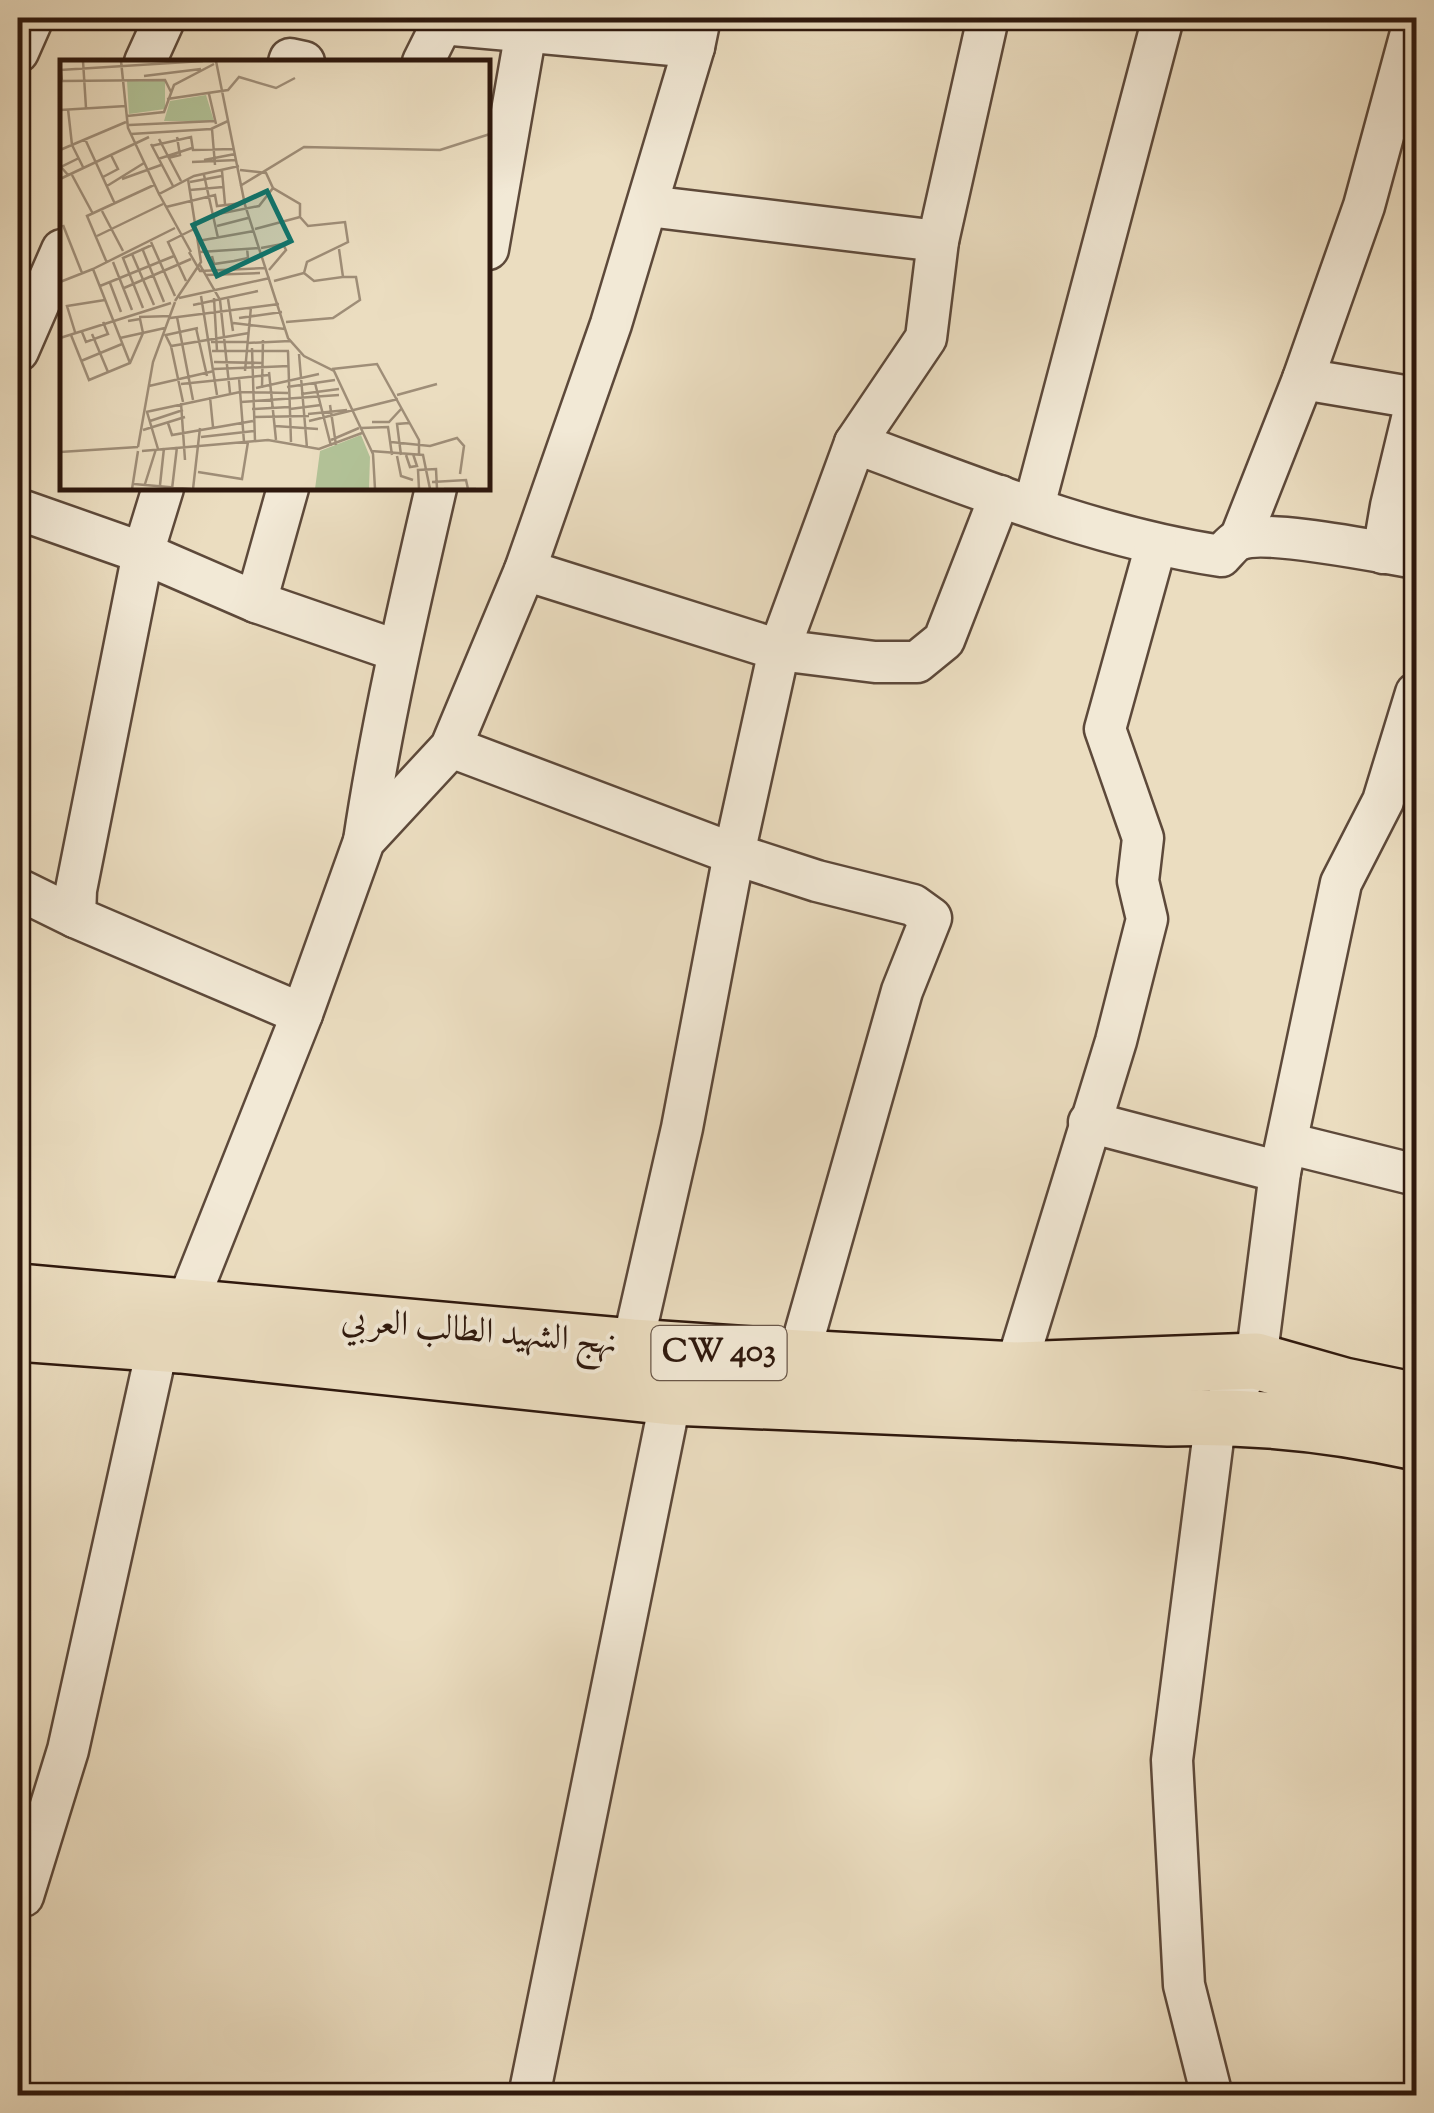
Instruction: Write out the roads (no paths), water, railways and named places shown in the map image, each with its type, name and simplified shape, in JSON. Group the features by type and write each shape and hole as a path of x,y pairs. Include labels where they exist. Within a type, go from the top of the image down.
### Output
{"main road":[{"name":"نهج الشهيد الطالب العربي","path":"18,1292 172,1325 671,1397 1168,1418 1216,1416 1360,1429 1416,1442"},
{"name":"نهج الشهيد الطالب العربي","path":"18,1333 172,1325 1016,1370 1256,1361 1416,1401"}],"street":[{"path":"18,52 34,18"},
{"path":"146,60 165,18"},
{"path":"632,1347 682,1128 734,854 779,650 855,443 926,338 938,241 988,18"},
{"path":"525,570 779,650 875,662 916,662 944,640 1017,501 1163,18"},
{"path":"855,443 1017,501 1156,544 1221,556 1240,539 1303,379 1364,206 1415,18"},
{"path":"364,841 451,748 525,570 611,324 697,32 526,30 443,21 423,60"},
{"path":"490,225 500,104 526,30"},
{"path":"648,206 938,241"},
{"path":"18,351 60,255"},
{"path":"1240,539 1333,542 1400,555 1391,506 1416,400 1303,379"},
{"path":"75,918 76,890 143,553 161,490"},
{"path":"256,602 287,490"},
{"path":"18,1897 22,1896 68,1750 172,1325 302,1014 364,841 376,754 436,490"},
{"path":"18,510 143,553 256,602 398,651"},
{"path":"1016,1370 1116,1041 1147,919 1138,882 1143,838 1105,729 1156,544"},
{"path":"1212,2096 1184,1985 1172,1760 1216,1416 1256,1361 1284,1158 1341,883 1400,806 1416,692"},
{"path":"451,748 734,854 817,881 914,905 932,918 902,990 798,1358"},
{"path":"18,889 75,918 302,1014"},
{"path":"1089,1122 1284,1158 1416,1175"},
{"path":"530,2096 671,1397"}]}
